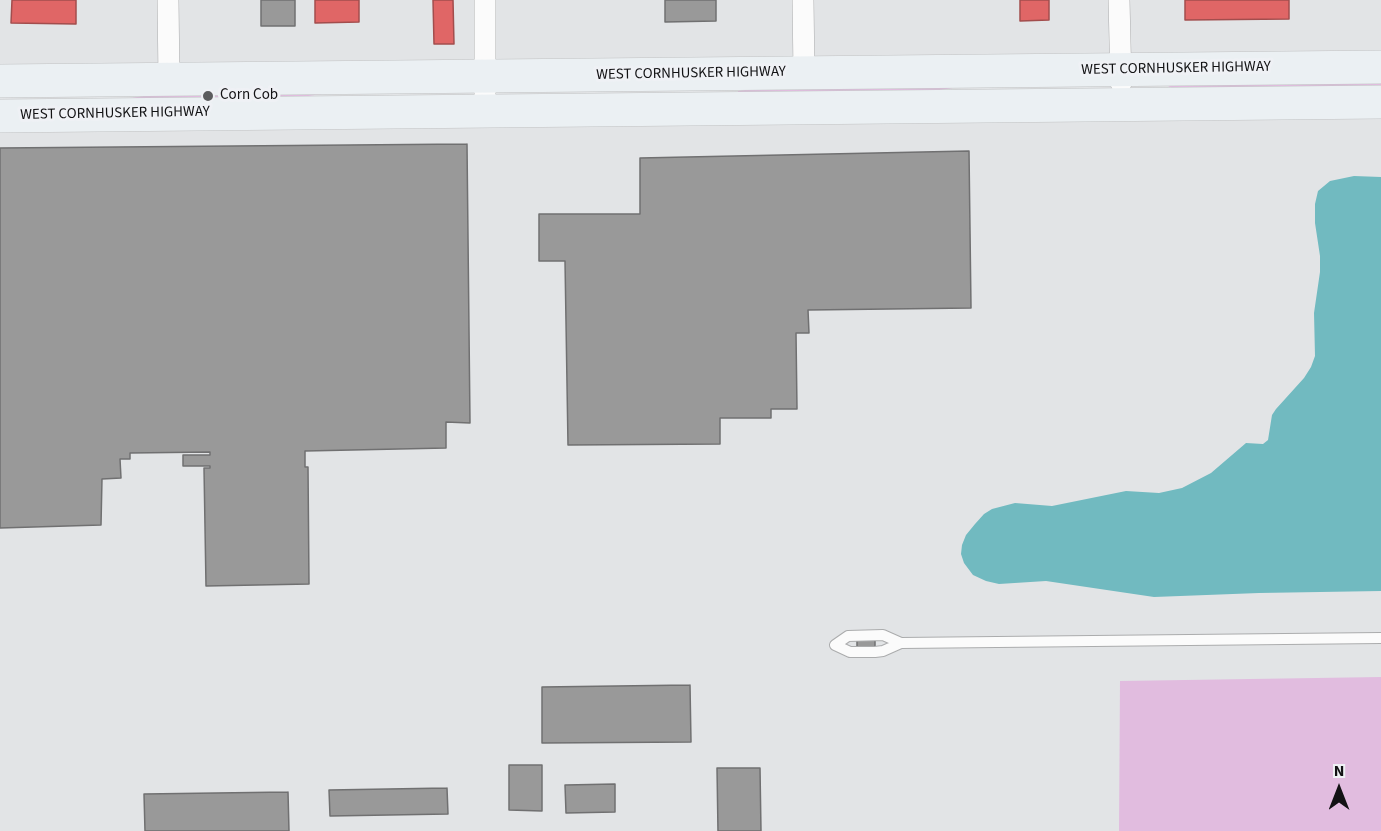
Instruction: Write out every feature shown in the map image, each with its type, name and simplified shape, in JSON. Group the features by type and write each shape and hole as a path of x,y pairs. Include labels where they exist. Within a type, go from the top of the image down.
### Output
{"main road":[{"name":"WEST CORNHUSKER HIGHWAY","path":"0,81 1381,67"},
{"name":"WEST CORNHUSKER HIGHWAY","path":"0,116 1381,102"}],"street":[{"path":"168,0 169,80"},
{"path":"485,0 485,111"},
{"path":"803,0 804,73"},
{"path":"1119,0 1121,104"}],"lane":[{"path":"901,643 883,635 848,636 835,645 850,652 875,652 901,643 1381,638"}],"shaded area":[{"path":"1381,77 1381,89 1176,90 1164,84"},
{"path":"785,84 966,86 920,93 738,96 738,91"},
{"path":"174,91 329,93 274,101 131,98"},
{"path":"1381,677 1381,831 1119,831 1120,681"}],"water":[{"path":"1354,176 1381,177 1381,591 1154,597 1046,581 999,584 973,575 964,563 961,554 962,545 966,535 975,524 992,509 1015,503 1052,506 1126,491 1159,493 1182,488 1211,473 1246,443 1263,444 1268,440 1272,415 1304,378 1315,356 1314,313 1320,272 1315,223 1318,191 1330,181"}],"building: Shops":[{"path":"12,0 76,0 76,24 11,23"},
{"path":"315,0 359,0 359,22 315,23"},
{"path":"433,0 453,0 454,44 434,44"},
{"path":"1020,0 1049,0 1049,20 1020,21"},
{"path":"1185,0 1289,0 1289,19 1185,20"}],"building: Industry":[{"path":"261,0 295,0 295,26 261,26"},
{"path":"665,0 716,0 716,21 665,22"},
{"path":"467,144 470,423 446,422 446,448 305,451 305,467 308,467 309,584 206,586 204,468 210,468 210,466 183,466 183,455 210,455 210,452 130,453 130,459 120,459 121,478 102,479 101,525 0,528 0,148"},
{"path":"969,151 971,308 808,310 809,333 796,333 797,409 771,409 771,418 720,418 720,444 568,445 565,261 539,261 539,214 640,214 640,158"},
{"path":"857,640 875,640 875,649 857,649"},
{"path":"690,685 691,742 542,743 542,687"},
{"path":"509,765 542,765 542,811 509,810"},
{"path":"717,768 760,768 761,831 718,831"},
{"path":"615,784 615,812 566,813 565,785"},
{"path":"447,788 448,814 330,816 329,790"},
{"path":"288,792 289,831 145,831 144,794"}],"place":[{"name":"Corn Cob","path":"208,96"}]}
